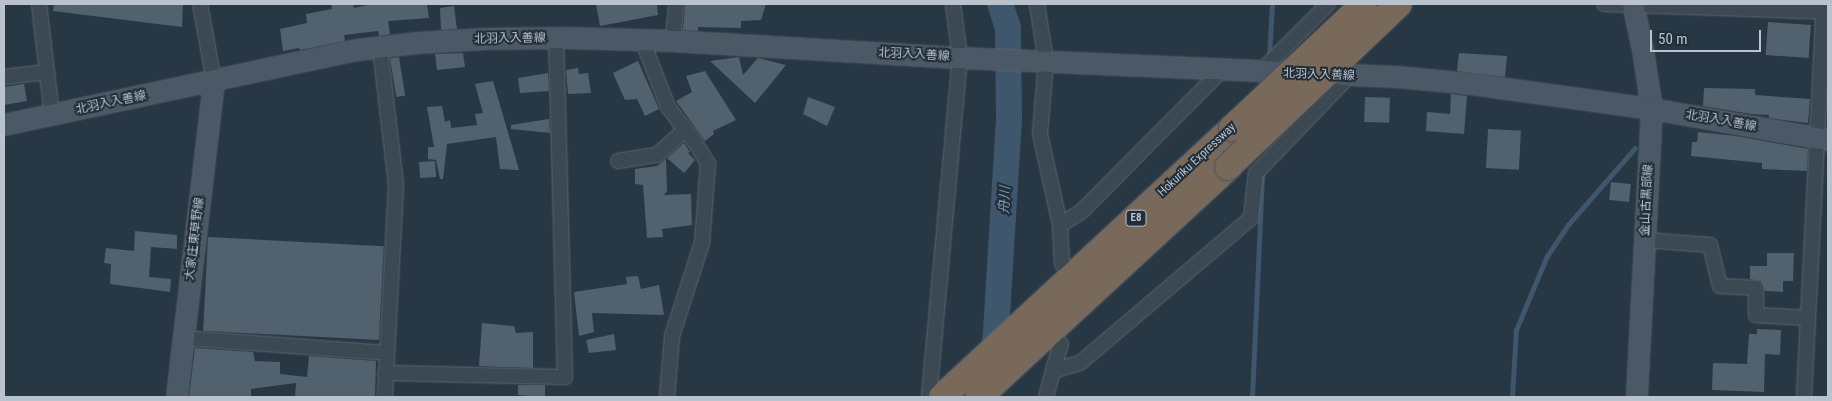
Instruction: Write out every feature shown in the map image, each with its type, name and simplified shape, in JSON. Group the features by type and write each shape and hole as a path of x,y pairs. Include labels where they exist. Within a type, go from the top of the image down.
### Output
{"highway":[{"name":"Hokuriku Expressway","path":"942,397 1040,308 1364,4"},
{"name":"E8","path":"980,397 1053,341 1228,167 1399,4"}],"main road":[{"name":"金山古黒部線","path":"1633,5 1643,50 1652,109 1637,397"},
{"name":"北羽入入善線","path":"4,125 330,56 380,48 485,39 556,38 643,42 673,41 960,58 1349,76 1471,84 1652,109 1823,139"},
{"name":"大家庄東草野線","path":"177,397 214,81"}],"street":[{"path":"39,4 52,115"},
{"path":"200,4 214,81"},
{"path":"673,41 676,4"},
{"path":"929,397 960,58 953,4"},
{"path":"1037,4 1041,61 1040,134 1060,225 1062,264"},
{"path":"1260,72 1328,4"},
{"path":"1604,4 1825,9 1823,139 1808,318 1804,397"},
{"path":"386,373 565,377 556,38"},
{"path":"643,42 668,107 708,164 702,242 672,336 667,397"},
{"path":"380,48 396,185 385,397"},
{"path":"1060,225 1082,211 1222,70"},
{"path":"4,77 47,72"},
{"path":"1053,371 1080,363 1251,218 1256,173 1349,76"},
{"path":"618,161 657,155 685,130"},
{"path":"1645,240 1710,245 1720,286 1756,288 1756,315 1808,318"},
{"path":"184,338 386,353"},
{"path":"1046,397 1053,371 1053,341"}],"building":[{"path":"54,4 183,4 182,27 53,11"},
{"path":"331,4 353,4 354,8 372,4 427,4 429,18 388,21 390,34 379,36 378,31 344,35 345,41 300,50 299,48 283,51 280,29 307,23 306,14 332,9"},
{"path":"596,4 657,4 658,15 600,26"},
{"path":"685,4 766,4 761,20 741,21 741,28 698,27 698,31 683,30"},
{"path":"454,6 457,29 441,30 440,8"},
{"path":"1768,22 1811,25 1809,58 1766,55"},
{"path":"463,53 465,67 437,70 435,54"},
{"path":"1459,53 1507,56 1505,77 1457,71"},
{"path":"399,57 405,96 396,97 390,58"},
{"path":"739,57 743,75 758,58 786,65 755,103 710,61"},
{"path":"638,61 659,109 645,116 637,99 625,100 613,73"},
{"path":"578,68 579,74 588,73 591,93 568,94 566,70"},
{"path":"705,71 736,120 713,131 714,134 705,141 676,101 692,92 686,76"},
{"path":"548,73 549,91 520,93 518,78"},
{"path":"493,81 519,170 500,169 496,137 447,144 443,179 440,179 436,160 428,159 428,147 434,147 427,107 442,106 445,122 450,120 451,128 477,125 475,114 483,113 475,84"},
{"path":"24,84 27,101 4,105 4,87"},
{"path":"1704,88 1755,89 1755,95 1810,99 1808,123 1769,118 1769,115 1703,106"},
{"path":"1451,94 1467,96 1464,134 1426,131 1427,112 1450,114"},
{"path":"808,97 835,107 827,126 803,114"},
{"path":"1365,97 1390,98 1389,123 1364,122"},
{"path":"549,119 550,133 511,129 511,125"},
{"path":"1488,129 1521,131 1519,170 1486,168"},
{"path":"1698,132 1736,136 1808,149 1807,171 1762,169 1762,163 1691,156 1692,142 1697,142"},
{"path":"684,143 690,152 688,153 695,160 684,173 667,158"},
{"path":"666,159 667,191 664,195 691,194 692,225 662,229 663,237 647,238 643,185 635,184 635,169 657,166"},
{"path":"435,161 436,177 420,178 419,162"},
{"path":"1611,182 1631,184 1629,202 1609,200"},
{"path":"135,231 177,235 177,249 151,247 149,277 171,279 170,292 110,284 111,264 104,263 106,248 134,251"},
{"path":"208,237 384,246 379,340 203,331"},
{"path":"1767,253 1794,253 1793,281 1783,281 1783,292 1765,291 1761,281 1750,279 1750,266 1767,266"},
{"path":"638,276 641,289 659,285 664,315 592,313 594,332 579,336 574,292 627,284 626,277"},
{"path":"482,323 514,326 516,333 533,332 533,368 479,366"},
{"path":"1757,329 1781,330 1780,355 1765,354 1764,392 1712,390 1713,363 1747,364 1749,334 1757,334"},
{"path":"614,334 616,350 589,353 586,340"},
{"path":"195,348 253,352 255,361 280,362 280,374 307,377 309,356 376,361 375,397 295,397 296,383 251,389 251,397 189,397"},
{"path":"518,385 545,385 545,397 518,395"}],"waterway":[{"name":"舟川","path":"994,364 1009,116 1008,28 1000,4"},
{"path":"1269,57 1272,4"},
{"path":"1512,397 1516,330 1547,256 1567,226 1635,148"},
{"path":"1252,397 1262,177"}]}
